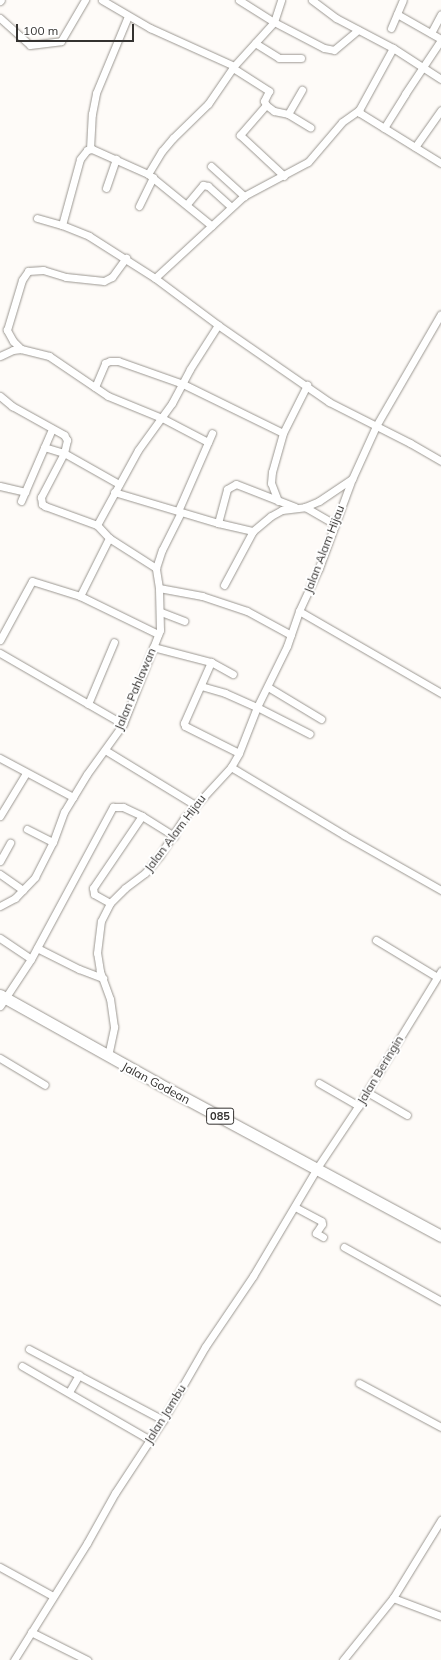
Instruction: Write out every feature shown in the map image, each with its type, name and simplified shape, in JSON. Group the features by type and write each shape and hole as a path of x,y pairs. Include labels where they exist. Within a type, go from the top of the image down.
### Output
{"main road":[{"name":"Jalan Godean","path":"2,1000 441,1236"}],"street":[{"path":"0,18 30,45 41,45 61,41 85,0"},
{"path":"102,0 150,28 234,67 269,91 264,101 266,105 274,111 288,114 310,127"},
{"path":"239,0 274,22 324,48 334,50 358,30"},
{"path":"139,206 150,175 162,151 173,138 208,104 234,67 274,22 281,0"},
{"path":"312,0 336,18 393,48 441,79"},
{"path":"391,28 403,0"},
{"path":"384,128 422,67 441,40 397,14"},
{"path":"431,33 441,14"},
{"path":"62,225 80,159 90,149 92,114 96,93 128,16"},
{"path":"255,43 279,58 301,58"},
{"path":"155,278 244,196 308,162 342,122 359,110 393,48"},
{"path":"288,114 302,90"},
{"path":"266,105 240,134 284,176"},
{"path":"359,110 360,113 441,164"},
{"path":"415,147 441,110"},
{"path":"90,149 150,175 212,226"},
{"path":"106,188 116,159"},
{"path":"211,166 244,196"},
{"path":"187,204 202,185 208,186 231,207"},
{"path":"37,218 62,225 89,236 126,258 218,325 307,385 329,402 441,461"},
{"path":"21,349 13,341 7,330 22,280 28,271 43,270 66,277 104,281 112,277 126,258"},
{"name":"Jalan Alam Hijau","path":"108,1056 114,1028 113,1013 97,953 101,921 110,904 124,888 145,873 174,836 184,818 231,767 239,753 257,707 268,687 291,635 299,612 320,568 334,524 376,426 441,314"},
{"path":"97,525 138,450 162,418 218,325"},
{"path":"0,356 13,350 21,349 49,356 108,396 162,418 208,442"},
{"path":"95,387 105,364 110,361 118,361 183,384 283,433"},
{"path":"278,501 271,483 272,472 283,433 307,385"},
{"path":"0,396 12,406 66,437 67,440 64,453 41,497 42,504 97,525 109,538 156,568"},
{"path":"21,501 52,429"},
{"name":"Jalan Pahlawan","path":"0,906 9,902 35,877 53,842 59,822 73,797 123,724 158,634 161,612 156,568 162,550 180,512 212,433"},
{"path":"44,448 64,453 119,484"},
{"path":"224,585 253,531 282,510 305,507 352,479"},
{"path":"218,523 227,489 236,484 296,508"},
{"path":"0,486 25,492"},
{"path":"114,492 218,523 253,531"},
{"path":"305,507 334,524"},
{"path":"80,596 109,538"},
{"path":"0,640 32,581 80,596 158,634"},
{"path":"159,588 202,596 247,611 291,635"},
{"path":"161,612 184,621"},
{"path":"299,612 441,694"},
{"path":"88,704 114,642"},
{"path":"153,647 211,662 233,674"},
{"path":"0,654 123,724"},
{"path":"211,662 184,723 185,726 239,753"},
{"path":"201,686 225,693 257,707 310,734"},
{"path":"268,687 321,719"},
{"path":"106,750 195,805"},
{"path":"0,758 73,797"},
{"path":"231,767 344,835 441,890"},
{"path":"0,816 2,808 26,773"},
{"path":"2,1000 31,959 110,810 113,807 118,806 142,816 174,836"},
{"path":"110,904 94,894 93,888 142,816"},
{"path":"27,829 53,842"},
{"path":"0,861 10,843"},
{"path":"0,874 23,890"},
{"path":"0,938 31,959"},
{"path":"376,940 439,974"},
{"path":"37,948 79,969 103,978"},
{"name":"Jalan Beringin","path":"317,1168 359,1106 439,974"},
{"path":"0,1058 45,1085"},
{"path":"319,1083 359,1106"},
{"path":"367,1092 407,1114"},
{"name":"Jalan Jambu","path":"14,1660 87,1543 115,1493 164,1420 205,1348 254,1276 317,1168"},
{"path":"295,1207 322,1223 316,1233 323,1237"},
{"path":"344,1246 441,1301"},
{"path":"30,1349 164,1420"},
{"path":"22,1366 150,1440"},
{"path":"69,1392 79,1375"},
{"path":"359,1383 441,1427"},
{"path":"343,1660 393,1598 441,1520"},
{"path":"0,1567 54,1596"},
{"path":"393,1598 441,1616"},
{"path":"31,1632 87,1660"}]}
